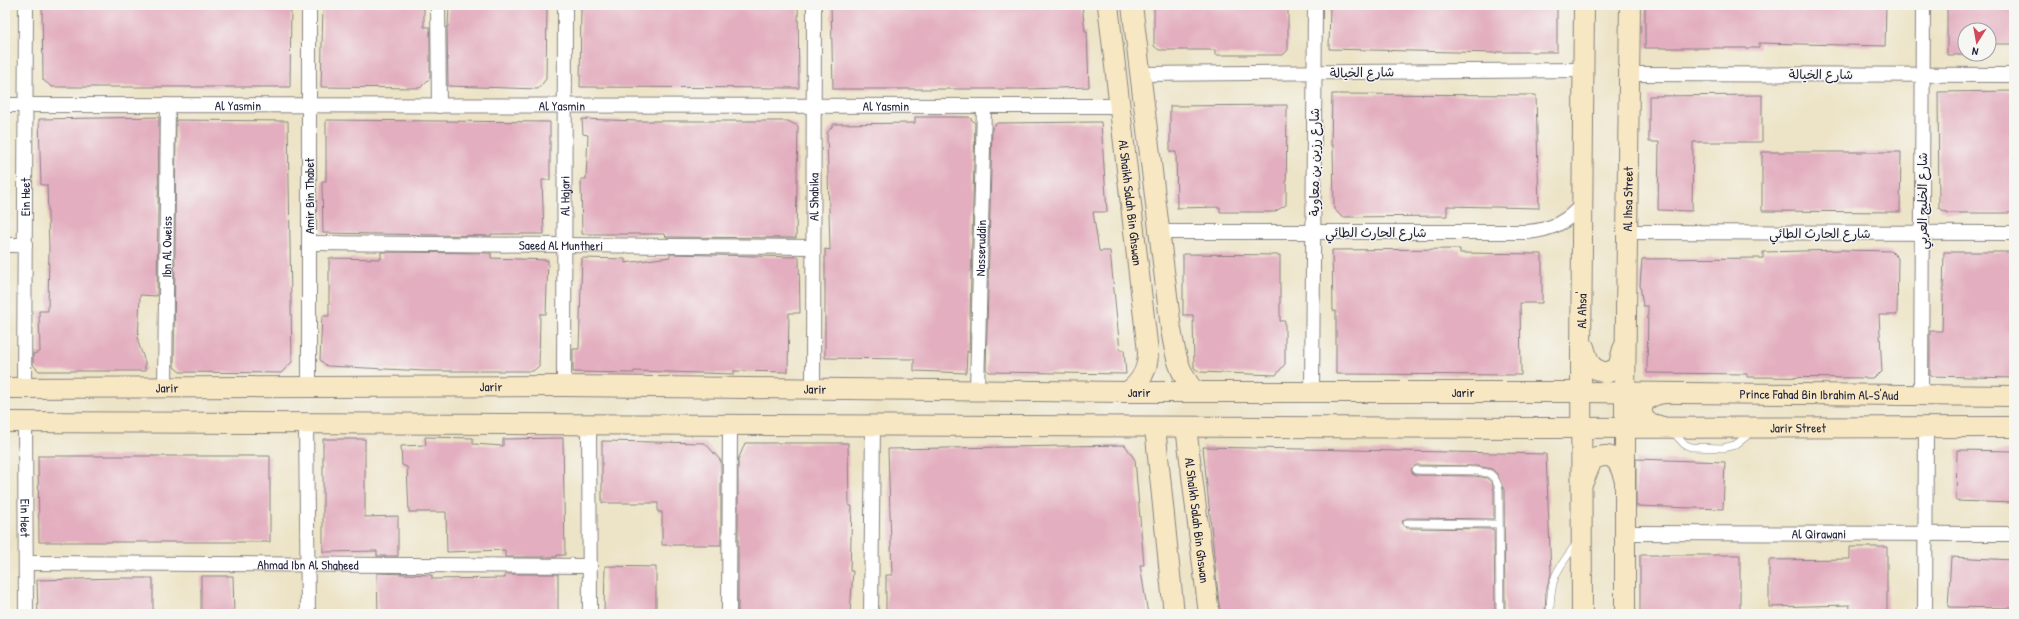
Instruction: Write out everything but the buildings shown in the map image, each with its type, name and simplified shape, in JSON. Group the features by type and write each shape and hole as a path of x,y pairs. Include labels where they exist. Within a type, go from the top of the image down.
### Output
{"main road":[{"name":"Al Shaikh Salah Bin Ghswan","path":"1108,5 1148,346 1146,371 1135,386 1127,392"},
{"name":"Al Shaikh Salah Bin Ghswan","path":"1132,5 1173,343 1181,373 1195,392"},
{"name":"Al Ahsa'","path":"1582,614 1582,204 1584,5"},
{"name":"Al Ihsa Street","path":"1625,427 1624,392 1630,5"},
{"path":"1144,313 1155,324 1162,323 1168,311"},
{"path":"1148,346 1158,333 1165,334 1173,343"},
{"path":"1582,339 1592,366 1595,370 1606,373 1618,368 1625,341"},
{"name":"Jarir","path":"5,388 564,386 1127,392 1624,392"},
{"path":"1542,392 1564,396 1569,407 1567,418 1563,421 1542,428"},
{"name":"Prince Fahad Bin Ibrahim Al-S'Aud","path":"1624,392 2014,396"},
{"path":"1668,393 1654,394 1649,397 1646,400 1642,411 1642,416 1646,422 1668,427"},
{"path":"5,422 730,426 1582,428"},
{"path":"1155,427 1174,614"},
{"name":"Al Shaikh Salah Bin Ghswan","path":"1186,427 1208,614"},
{"path":"1625,427 1625,614"},
{"name":"Jarir Street","path":"1582,428 2014,427"},
{"path":"1583,481 1592,460 1603,455 1614,458 1625,480"}],"street":[{"name":"Ein Heet","path":"24,388 26,5"},
{"name":"Amir Bin Thabet","path":"309,5 309,388"},
{"path":"438,5 439,106"},
{"name":"Al Hajari","path":"564,386 565,5"},
{"name":"Al Shabika","path":"813,389 814,5"},
{"name":"شارع رزين بن معاوية","path":"1312,391 1315,5"},
{"name":"شارع الخليج العربي","path":"1921,396 1923,5"},
{"name":"شارع الخيالة","path":"1140,74 1584,70"},
{"name":"شارع الخيالة","path":"1629,74 2014,75"},
{"name":"Al Yasmin","path":"5,105 1119,106"},
{"name":"Ibn Al Oweiss","path":"165,388 168,106"},
{"name":"Nasseruddin","path":"977,390 984,106"},
{"name":"شارع الحارث الطائي","path":"1159,232 1527,232 1549,229 1559,225 1568,219 1582,204"},
{"name":"شارع الحارث الطائي","path":"1626,232 2014,233"},
{"name":"Saeed Al Muntheri","path":"309,243 813,247"},
{"path":"5,245 25,245"},
{"name":"Ein Heet","path":"25,422 26,614"},
{"path":"306,424 308,614"},
{"path":"590,425 590,614"},
{"path":"729,614 730,426"},
{"path":"871,614 873,426"},
{"path":"1925,614 1926,427"},
{"name":"Al Qirawani","path":"1625,533 2014,534"},
{"name":"Ahmad Ibn Al Shaheed","path":"26,562 590,566"}],"lane":[{"path":"1416,470 1480,472 1491,475 1495,479 1499,490 1500,614"},
{"path":"1407,523 1499,524"},
{"path":"1550,614 1550,591 1554,575 1582,536"}]}
